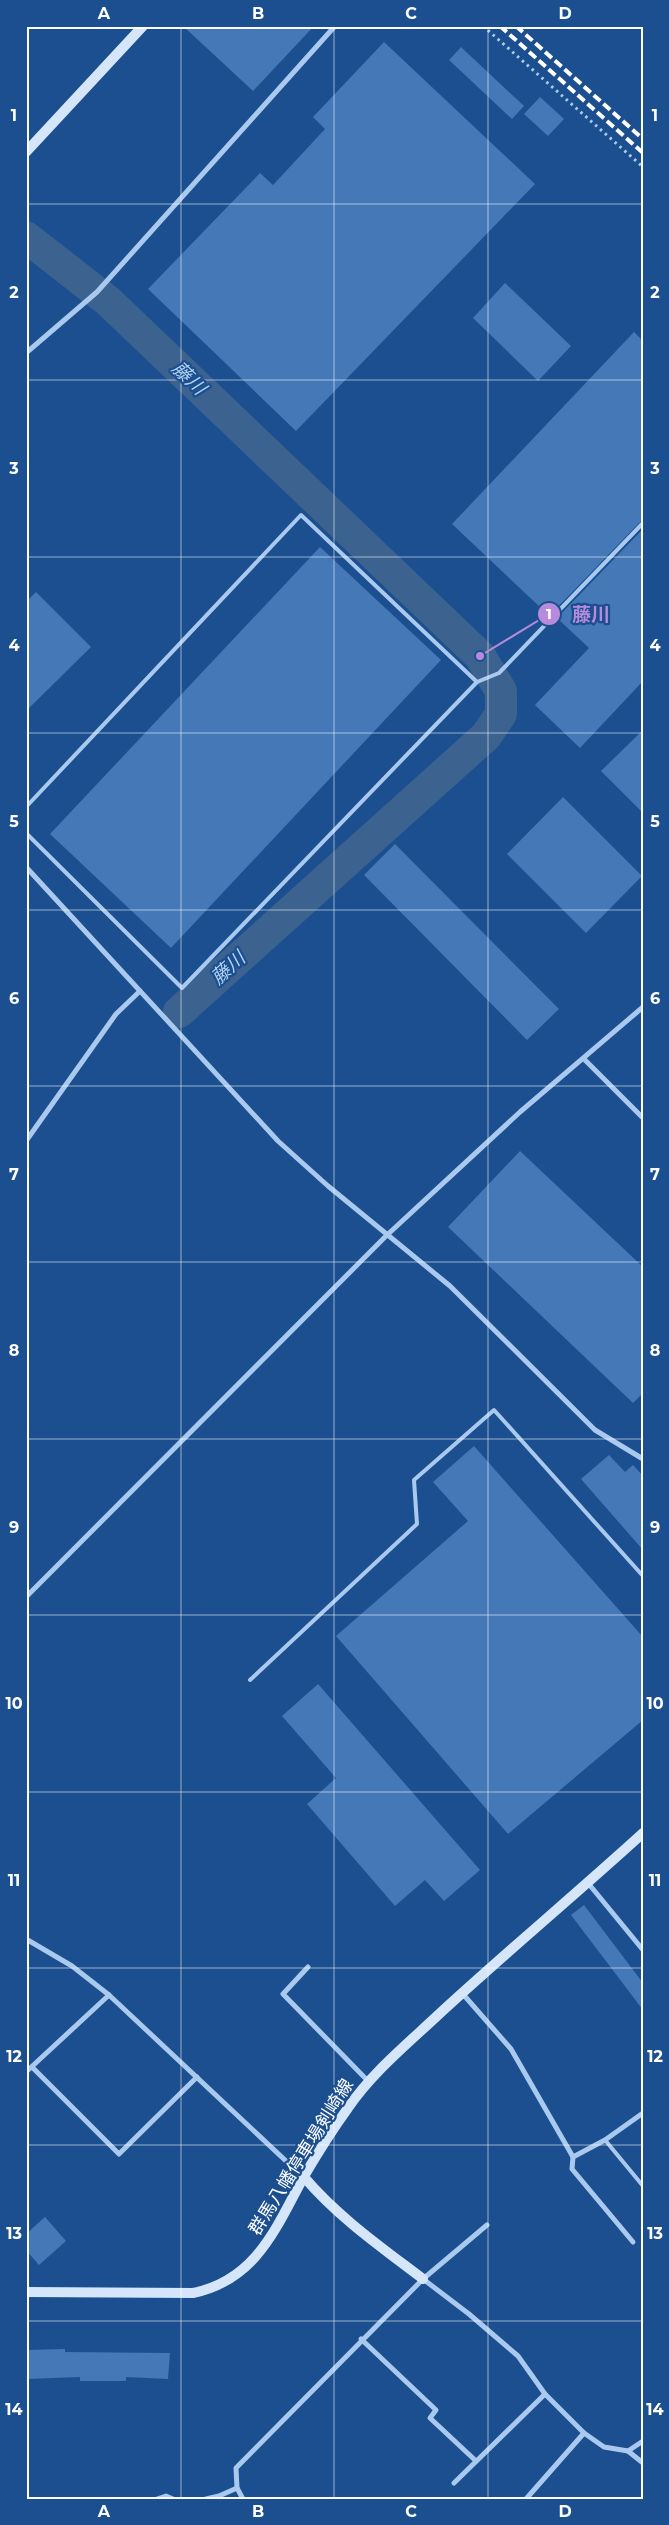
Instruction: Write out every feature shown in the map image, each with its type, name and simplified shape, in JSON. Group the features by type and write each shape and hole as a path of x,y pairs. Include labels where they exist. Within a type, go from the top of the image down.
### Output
{"main road":[{"path":"26,152 144,26"},
{"name":"群馬八幡停車場剣崎線","path":"26,2292 174,2294 210,2290 227,2280 248,2264 264,2247 277,2228 304,2177 337,2123 368,2082 462,1993 643,1833"},
{"path":"304,2177 318,2194 358,2230 423,2279"}],"street":[{"path":"26,353 97,292 335,26"},
{"path":"26,867 278,1141 386,1236 450,1286 595,1430 643,1459"},
{"path":"26,1142 116,1014 140,991"},
{"path":"26,1597 386,1236 520,1112 643,1007"},
{"path":"584,1059 643,1118"},
{"path":"588,1882 643,1950"},
{"path":"26,1939 72,1966 109,1995 304,2177"},
{"path":"308,1968 283,1994 368,2082"},
{"path":"462,1993 510,2049 573,2157 572,2169 633,2242"},
{"path":"26,2072 109,1995"},
{"path":"32,2067 119,2154 197,2077"},
{"path":"573,2157 605,2140 643,2113"},
{"path":"243,2499 237,2488 236,2468 361,2339 423,2279 487,2226"},
{"path":"423,2279 469,2314 518,2356 545,2394 584,2433 604,2447 628,2451 643,2463"},
{"path":"361,2339 436,2410 430,2418 476,2461"},
{"path":"454,2483 545,2394"},
{"path":"526,2499 584,2433"},
{"path":"628,2451 643,2441"},
{"path":"206,2499 219,2496 237,2488"},
{"path":"157,2499 166,2496 173,2499"}],"lane":[{"path":"26,807 301,515 477,682"},
{"path":"26,833 182,988 477,682 499,673 643,523"},
{"path":"250,1680 417,1524 414,1480 494,1410 643,1576"},
{"path":"605,2140 643,2186"}],"path":[{"path":"483,26 643,167"}],"building":[{"path":"183,26 314,26 253,91"},
{"path":"384,42 535,184 296,431 148,289 260,173 273,185 325,129 313,117"},
{"path":"461,47 524,106 512,119 449,60"},
{"path":"540,97 564,119 548,136 524,114"},
{"path":"505,283 571,346 538,381 473,318"},
{"path":"634,332 643,341 643,519 552,613 545,606 542,609 452,524"},
{"path":"643,529 643,681 580,748 535,705 589,648 557,618"},
{"path":"320,547 441,660 171,948 50,834"},
{"path":"36,592 91,647 26,711 26,602"},
{"path":"643,730 643,813 601,771"},
{"path":"563,797 642,876 586,933 507,854"},
{"path":"395,844 559,1009 527,1040 364,875"},
{"path":"520,1151 643,1267 643,1393 633,1403 448,1227"},
{"path":"474,1446 643,1637 643,1720 508,1834 336,1636 468,1521 433,1482"},
{"path":"609,1455 625,1472 633,1465 643,1476 643,1550 581,1479"},
{"path":"318,1684 480,1870 444,1901 425,1880 395,1906 307,1804 336,1778 282,1716"},
{"path":"584,1905 643,1983 643,2010 571,1915"},
{"path":"45,2217 66,2241 39,2265 26,2250 26,2234"},
{"path":"65,2349 65,2352 170,2353 168,2379 126,2377 126,2381 80,2381 80,2377 27,2379 26,2350"}],"waterway":[{"name":"藤川","path":"26,237 108,301 480,656 501,691 501,714 486,736 179,1012"}],"railway":[{"path":"500,26 643,153"},
{"path":"516,26 643,139"}],"place":[{"name":"藤川","path":"480,656"}]}
